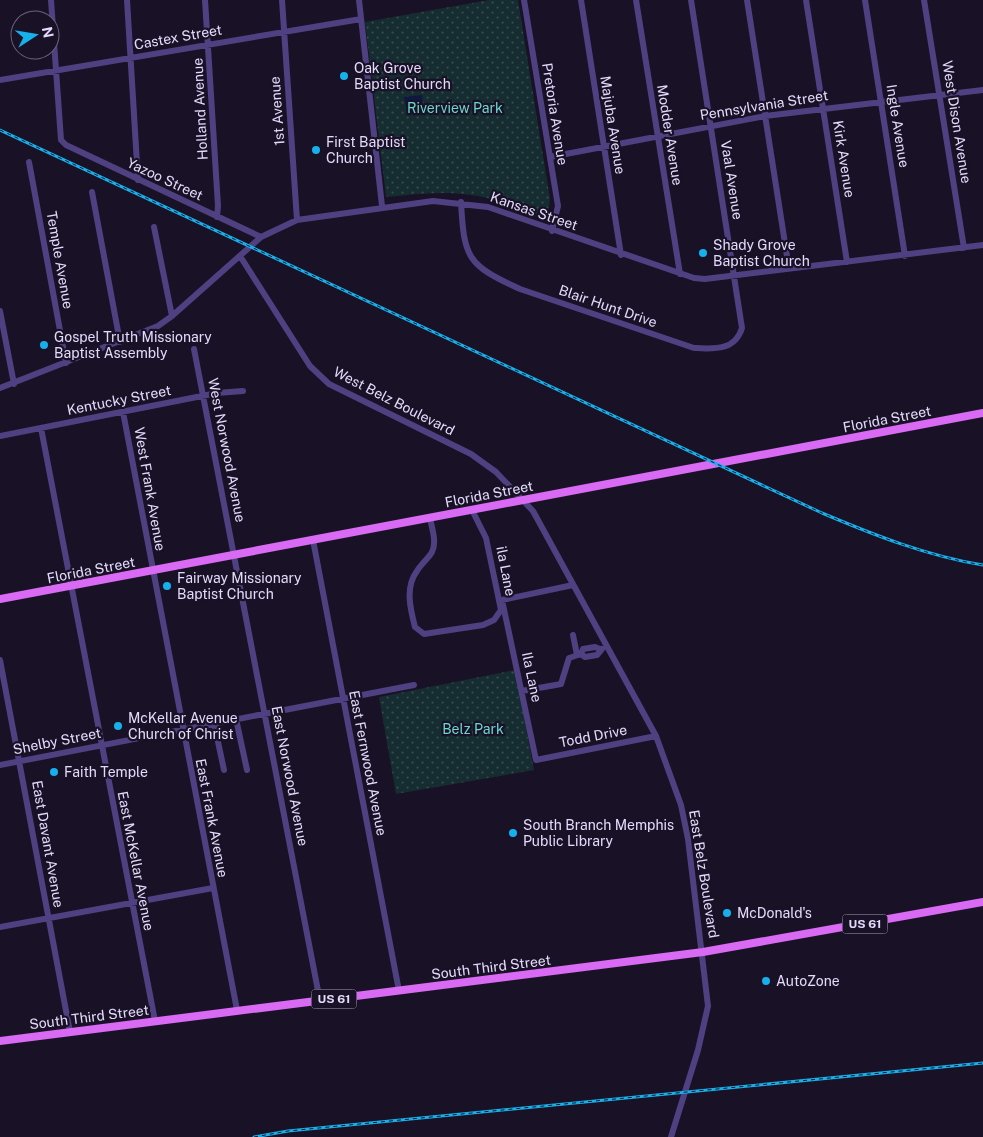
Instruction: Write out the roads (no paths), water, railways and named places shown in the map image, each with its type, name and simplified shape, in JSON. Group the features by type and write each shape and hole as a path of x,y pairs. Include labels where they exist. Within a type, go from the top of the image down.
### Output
{"main road":[{"name":"Florida Street","path":"0,599 72,587 523,499 738,461 983,413"},
{"name":"South Third Street","path":"0,1042 237,1010 703,952 983,902"}],"street":[{"path":"51,0 56,72"},
{"path":"127,0 138,180"},
{"name":"Holland Avenue","path":"205,0 218,206 217,217"},
{"name":"1st Avenue","path":"282,0 297,220"},
{"path":"359,0 382,206"},
{"name":"Pretoria Avenue","path":"524,0 558,206 552,231"},
{"name":"Majuba Avenue","path":"580,0 622,255"},
{"name":"Modder Avenue","path":"636,0 680,274"},
{"name":"Vaal Avenue","path":"691,0 735,276"},
{"path":"747,0 789,269"},
{"name":"Kirk Avenue","path":"806,0 847,262"},
{"name":"Ingle Avenue","path":"865,0 905,256"},
{"name":"West Dison Avenue","path":"924,0 964,248"},
{"name":"Castex Street","path":"0,80 361,19"},
{"name":"Yazoo Street","path":"56,72 61,140 66,145 261,237"},
{"name":"Pennsylvania Street","path":"550,157 765,116 983,90"},
{"name":"Temple Avenue","path":"29,162 66,363"},
{"path":"92,192 120,342"},
{"name":"Kansas Street","path":"0,388 158,326 172,316 261,237 297,220 382,206 433,201 461,202 488,207 622,255 680,274 705,279 983,245"},
{"name":"Blair Hunt Drive","path":"461,202 463,240 467,252 477,264 502,281 520,289 694,348 715,349 731,345 739,338 742,328 735,276"},
{"path":"154,227 172,316"},
{"name":"West Belz Boulevard","path":"240,256 310,366 329,384 471,454 496,472 523,499"},
{"path":"0,311 14,384"},
{"name":"West Norwood Avenue","path":"194,349 234,556"},
{"name":"Kentucky Street","path":"0,436 217,393 243,391"},
{"name":"West Frank Avenue","path":"123,412 152,571"},
{"name":"East McKellar Avenue","path":"41,428 155,1021"},
{"name":"East Belz Boulevard","path":"523,499 532,511 573,585 603,648 656,736 673,778 683,813 708,992 706,1022 671,1137"},
{"name":"ila Lane","path":"430,518 434,542 432,553 416,571 410,584 409,593 415,627 424,634 483,625 494,620 501,610 486,538 472,510"},
{"name":"East Fernwood Avenue","path":"313,540 399,991"},
{"name":"East Norwood Avenue","path":"234,556 320,1001"},
{"name":"East Frank Avenue","path":"152,571 237,1010"},
{"name":"Ila Lane","path":"536,760 502,600 573,585"},
{"path":"573,634 579,654 585,657 597,655 603,648"},
{"path":"522,691 561,684 569,658 579,654"},
{"name":"East Davant Avenue","path":"0,660 70,1032"},
{"name":"Shelby Street","path":"0,765 414,685"},
{"path":"236,719 246,770"},
{"path":"214,723 224,770"},
{"name":"Todd Drive","path":"536,760 656,736"},
{"path":"0,927 213,888"}],"water":[{"path":"422,95 424,113 417,114 416,106 406,107 404,97"}],"railway":[{"path":"0,130 822,513 881,537 921,550 983,565"},
{"path":"254,1137 288,1131 983,1063"}],"place":[{"name":"Oak Grove Baptist Church","path":"344,76"},
{"name":"First Baptist Church","path":"316,150"},
{"name":"Shady Grove Baptist Church","path":"703,253"},
{"name":"Gospel Truth Missionary Baptist Assembly","path":"44,345"},
{"name":"Fairway Missionary Baptist Church","path":"167,586"},
{"name":"McKellar Avenue Church of Christ","path":"118,726"},
{"name":"Faith Temple","path":"54,772"},
{"name":"South Branch Memphis Public Library","path":"513,833"},
{"name":"McDonald's","path":"727,913"},
{"name":"AutoZone","path":"766,981"}],"park label":[{"name":"Riverview Park","path":"455,108"},
{"name":"Belz Park","path":"473,729"}]}
